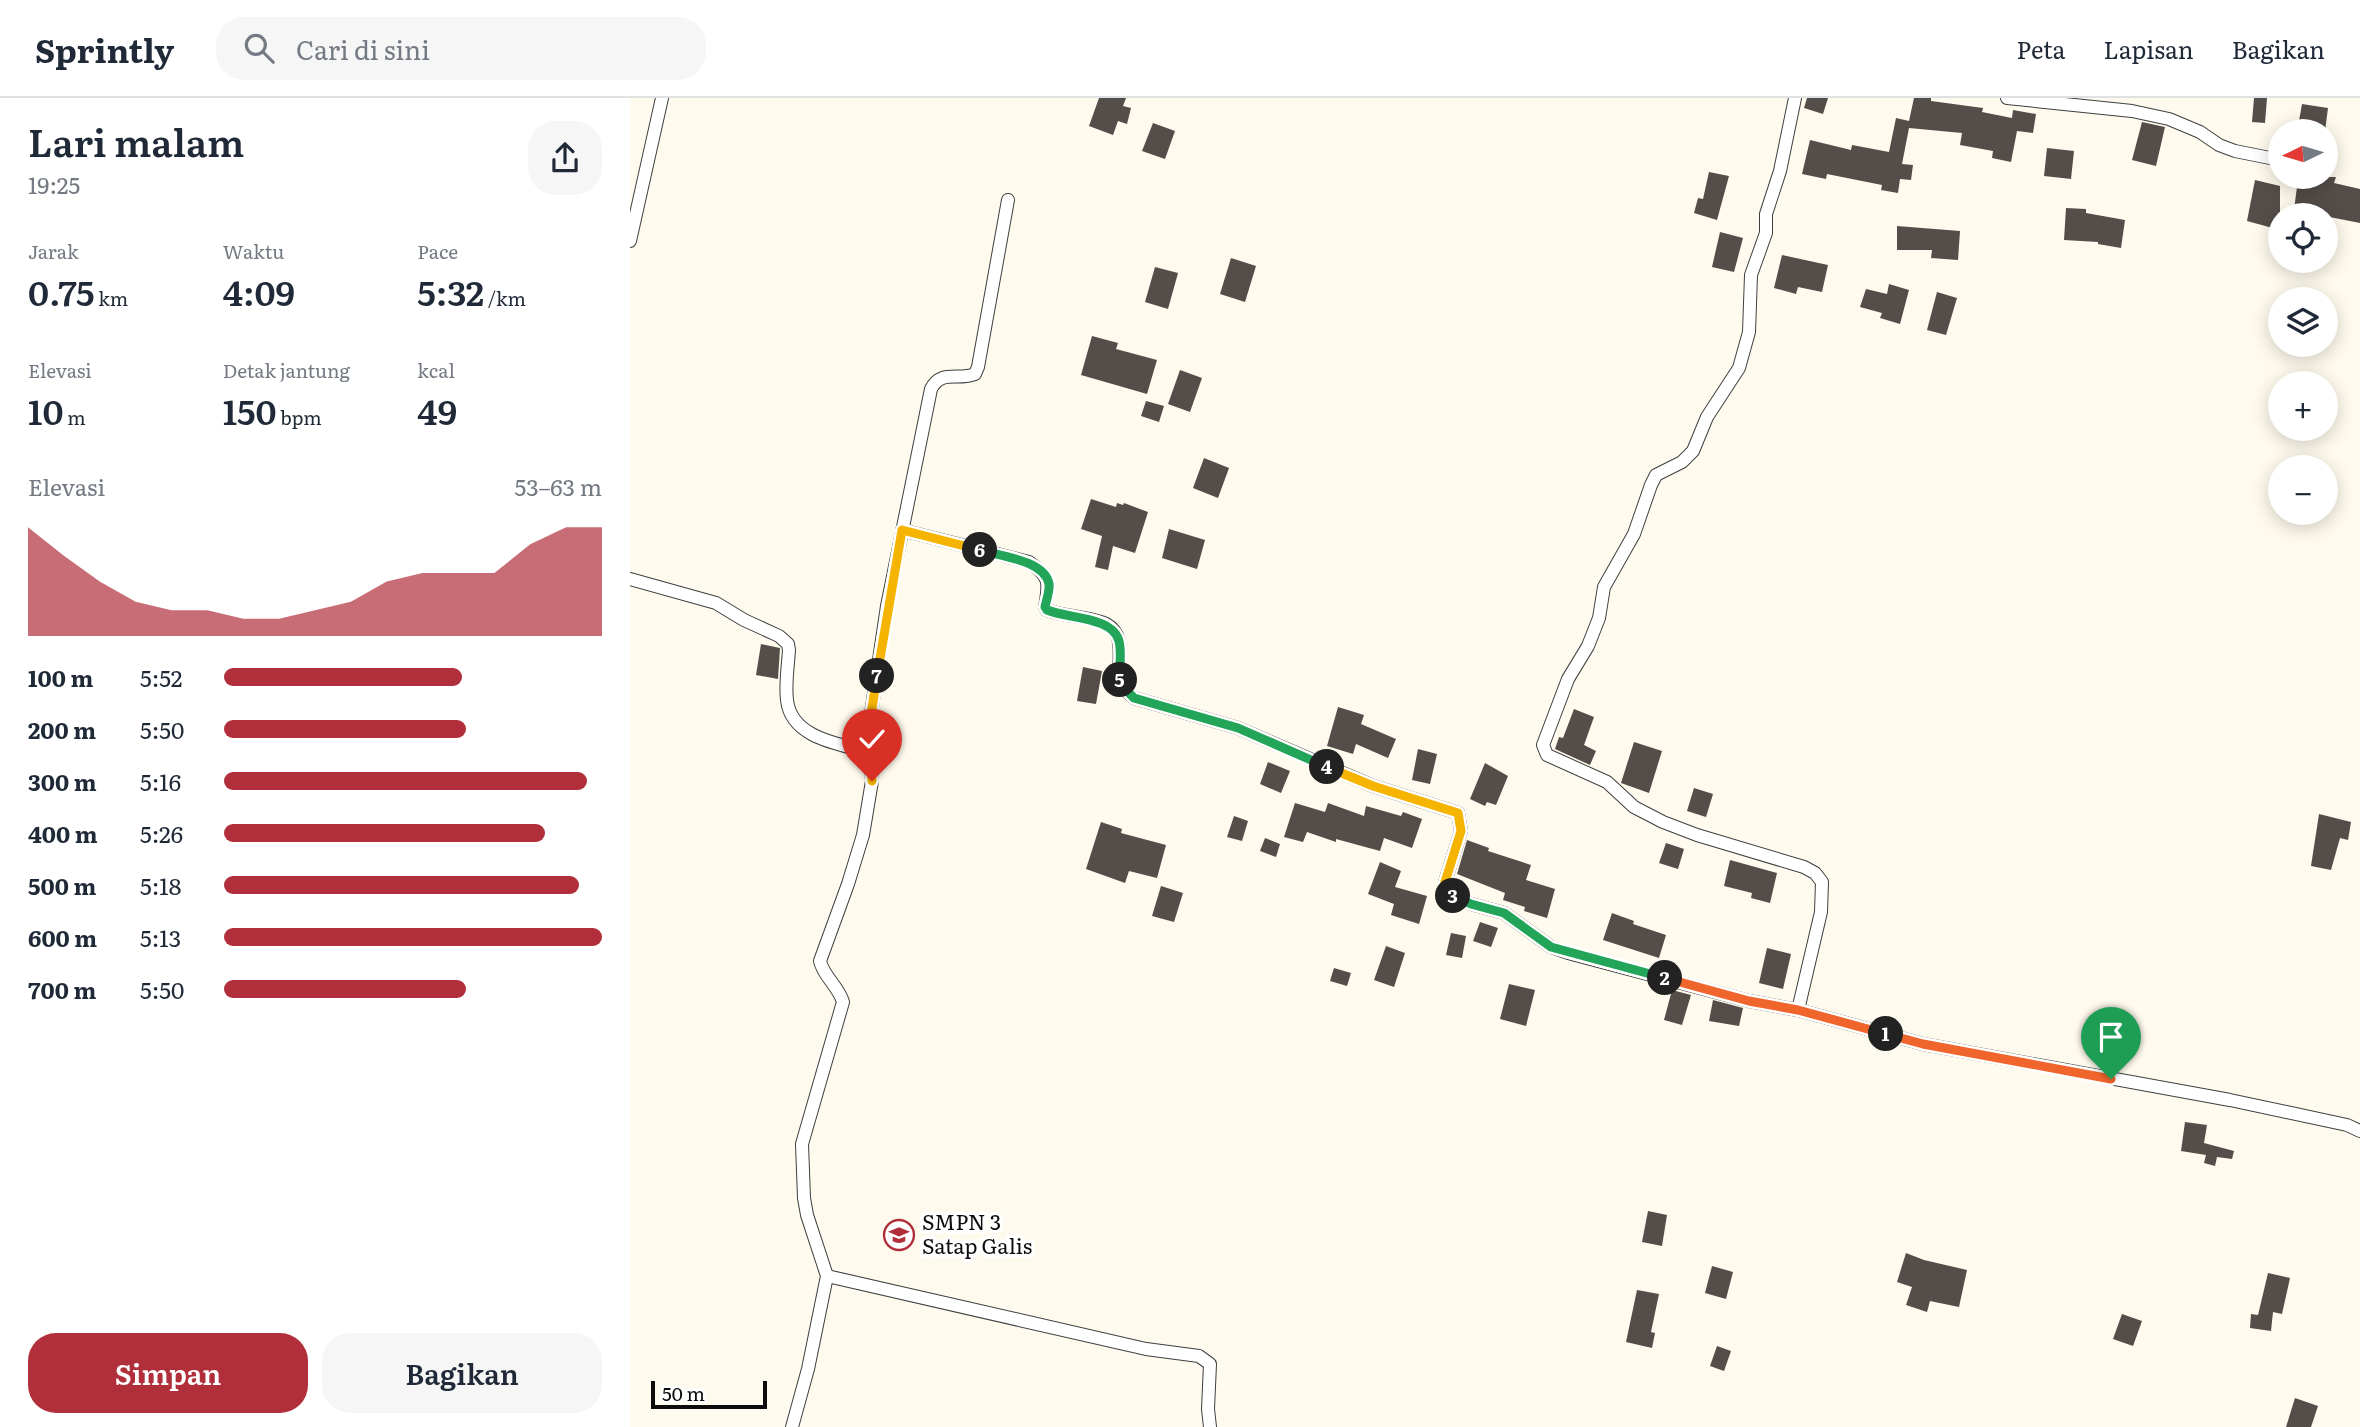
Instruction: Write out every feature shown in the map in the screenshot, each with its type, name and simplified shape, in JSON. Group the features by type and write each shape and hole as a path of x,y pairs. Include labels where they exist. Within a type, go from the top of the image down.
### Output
{"street":[{"path":"630,241 662,98"},
{"path":"1796,98 1780,171 1766,214 1766,233 1751,275 1750,323 1739,368 1707,417 1693,451 1682,462 1656,475 1634,534 1604,587 1599,618 1588,646 1568,679 1543,745 1546,755 1607,782 1634,807 1663,822 1804,867 1815,873 1822,881 1821,912 1798,1010"},
{"path":"2007,98 2132,111 2169,119 2200,132 2219,145 2268,157"},
{"path":"792,1427 808,1369 827,1276 803,1198 802,1144 843,1010 841,994 821,967 820,961 863,835 872,781 869,727 887,606 931,389 935,380 944,376 970,377 978,367 1008,200"},
{"path":"902,530 1029,562 1044,575 1049,584 1045,607 1047,610 1107,624 1116,634 1120,643 1120,678 1124,688 1134,698 1238,728 1373,786 1458,813 1461,831 1445,889 1449,894 1471,904 1504,913 1551,947 1749,1001 1798,1010 1923,1044 2230,1100 2347,1125 2360,1131"},
{"path":"630,579 716,603 779,636 788,644 789,650 787,700 791,715 803,729 826,741 869,752"},
{"path":"827,1276 1146,1349 1199,1356 1210,1364 1210,1427"}],"building":[{"path":"1099,98 1126,98 1123,106 1131,108 1127,124 1118,121 1113,135 1089,126"},
{"path":"1807,98 1828,98 1823,114 1804,108"},
{"path":"1914,98 1931,98 1931,101 1983,108 1982,112 2012,118 2013,110 2036,114 2033,133 2017,131 2011,162 1992,158 1993,151 1960,145 1962,133 1909,128 1902,164 1913,165 1911,180 1900,179 1898,193 1881,190 1882,185 1827,174 1826,179 1802,174 1810,140 1851,150 1852,145 1889,152 1896,118 1909,121"},
{"path":"2254,98 2267,98 2265,123 2252,122"},
{"path":"2302,104 2328,108 2327,119 2299,119"},
{"path":"2142,122 2165,127 2156,166 2132,160"},
{"path":"1153,123 1175,131 1165,159 1142,151"},
{"path":"2047,148 2074,151 2071,179 2044,176"},
{"path":"1709,172 1729,176 1717,220 1694,213 1698,198 1703,199"},
{"path":"2255,180 2268,183 2268,189 2280,189 2280,203 2268,203 2268,227 2247,221"},
{"path":"2338,184 2360,189 2360,223 2338,219 2338,203 2295,203 2297,189 2338,189"},
{"path":"2066,208 2086,209 2086,213 2125,220 2121,248 2098,242 2064,240"},
{"path":"1897,226 1960,231 1958,260 1931,258 1932,250 1897,250"},
{"path":"1720,232 1743,238 1734,272 1712,267"},
{"path":"1782,255 1828,265 1822,292 1798,287 1796,294 1774,288"},
{"path":"1231,258 1256,266 1245,302 1220,294"},
{"path":"1155,267 1178,273 1168,309 1145,302"},
{"path":"1889,284 1909,290 1900,324 1880,318 1882,313 1860,307 1866,289 1887,294"},
{"path":"1937,292 1957,298 1946,335 1927,330"},
{"path":"1092,336 1118,343 1116,349 1157,360 1147,394 1081,375"},
{"path":"1180,370 1202,378 1190,412 1168,404"},
{"path":"1146,401 1164,406 1159,422 1141,416"},
{"path":"1204,458 1229,468 1218,498 1193,488"},
{"path":"1091,499 1116,507 1117,503 1124,503 1148,512 1135,553 1113,546 1108,570 1095,567 1102,536 1081,529"},
{"path":"1169,529 1205,540 1197,569 1162,558"},
{"path":"761,644 780,648 778,679 756,675"},
{"path":"1083,667 1102,671 1096,704 1077,701"},
{"path":"1338,707 1364,715 1361,724 1396,739 1388,758 1356,744 1353,754 1327,746"},
{"path":"1574,709 1594,717 1584,745 1596,751 1590,765 1555,749 1559,737 1563,738"},
{"path":"1634,742 1662,751 1649,793 1621,783"},
{"path":"1418,749 1437,754 1430,784 1412,780"},
{"path":"1268,762 1290,771 1281,793 1260,784"},
{"path":"1485,763 1508,776 1496,805 1487,802 1485,806 1470,799"},
{"path":"1694,788 1713,794 1706,817 1687,811"},
{"path":"1295,803 1325,812 1328,803 1364,816 1366,806 1401,816 1403,812 1422,819 1412,848 1384,838 1380,851 1336,839 1336,842 1307,832 1303,842 1284,837"},
{"path":"2319,814 2351,822 2348,840 2340,838 2331,870 2311,866"},
{"path":"1234,816 1248,821 1242,841 1227,837"},
{"path":"1101,822 1122,829 1121,833 1166,845 1157,878 1129,871 1125,883 1086,869"},
{"path":"1265,838 1280,844 1276,857 1260,851"},
{"path":"1467,840 1489,848 1488,851 1531,865 1526,880 1555,889 1547,918 1524,911 1525,907 1503,900 1505,893 1457,874"},
{"path":"1666,843 1684,849 1678,869 1659,863"},
{"path":"1730,860 1777,873 1770,903 1751,898 1752,893 1724,886"},
{"path":"1380,862 1401,871 1395,887 1427,896 1419,924 1391,915 1394,904 1368,894"},
{"path":"1161,886 1183,893 1174,922 1152,916"},
{"path":"1612,913 1634,921 1633,924 1666,935 1659,958 1603,940"},
{"path":"1480,922 1498,928 1491,947 1473,941"},
{"path":"1451,933 1466,936 1462,958 1446,955"},
{"path":"1386,946 1405,953 1394,987 1374,980"},
{"path":"1767,948 1791,954 1783,989 1759,983"},
{"path":"1334,968 1351,973 1347,986 1330,981"},
{"path":"1509,984 1535,990 1526,1026 1500,1019"},
{"path":"1672,990 1691,995 1682,1025 1664,1020"},
{"path":"1713,1000 1743,1008 1739,1026 1709,1021"},
{"path":"2185,1122 2207,1125 2204,1143 2234,1151 2232,1159 2217,1157 2215,1166 2204,1163 2206,1155 2181,1151"},
{"path":"1648,1211 1667,1215 1662,1246 1642,1242"},
{"path":"1906,1253 1967,1270 1959,1307 1930,1301 1927,1312 1906,1305 1912,1287 1897,1282"},
{"path":"1712,1266 1733,1272 1726,1299 1705,1293"},
{"path":"2268,1273 2290,1278 2282,1314 2273,1312 2271,1331 2250,1328 2251,1314 2258,1315"},
{"path":"1637,1290 1659,1294 1651,1332 1655,1333 1652,1348 1626,1342"},
{"path":"2122,1314 2142,1321 2133,1346 2113,1339"},
{"path":"1717,1346 1731,1351 1724,1371 1710,1366"},
{"path":"2295,1398 2318,1406 2311,1427 2286,1427"}],"place":[{"name":"SMPN 3 Satap Galis","path":"899,1235"}],"route":[{"path":"872,781 869,727 887,606 902,530 1029,562 1044,575 1049,584 1045,607 1047,610 1107,624 1116,634 1120,643 1120,678 1124,688 1134,698 1238,728 1373,786 1458,813 1461,831 1445,889 1449,894 1471,904 1504,913 1551,947 1730,996 1798,1010 1923,1044 2111,1079"}]}
